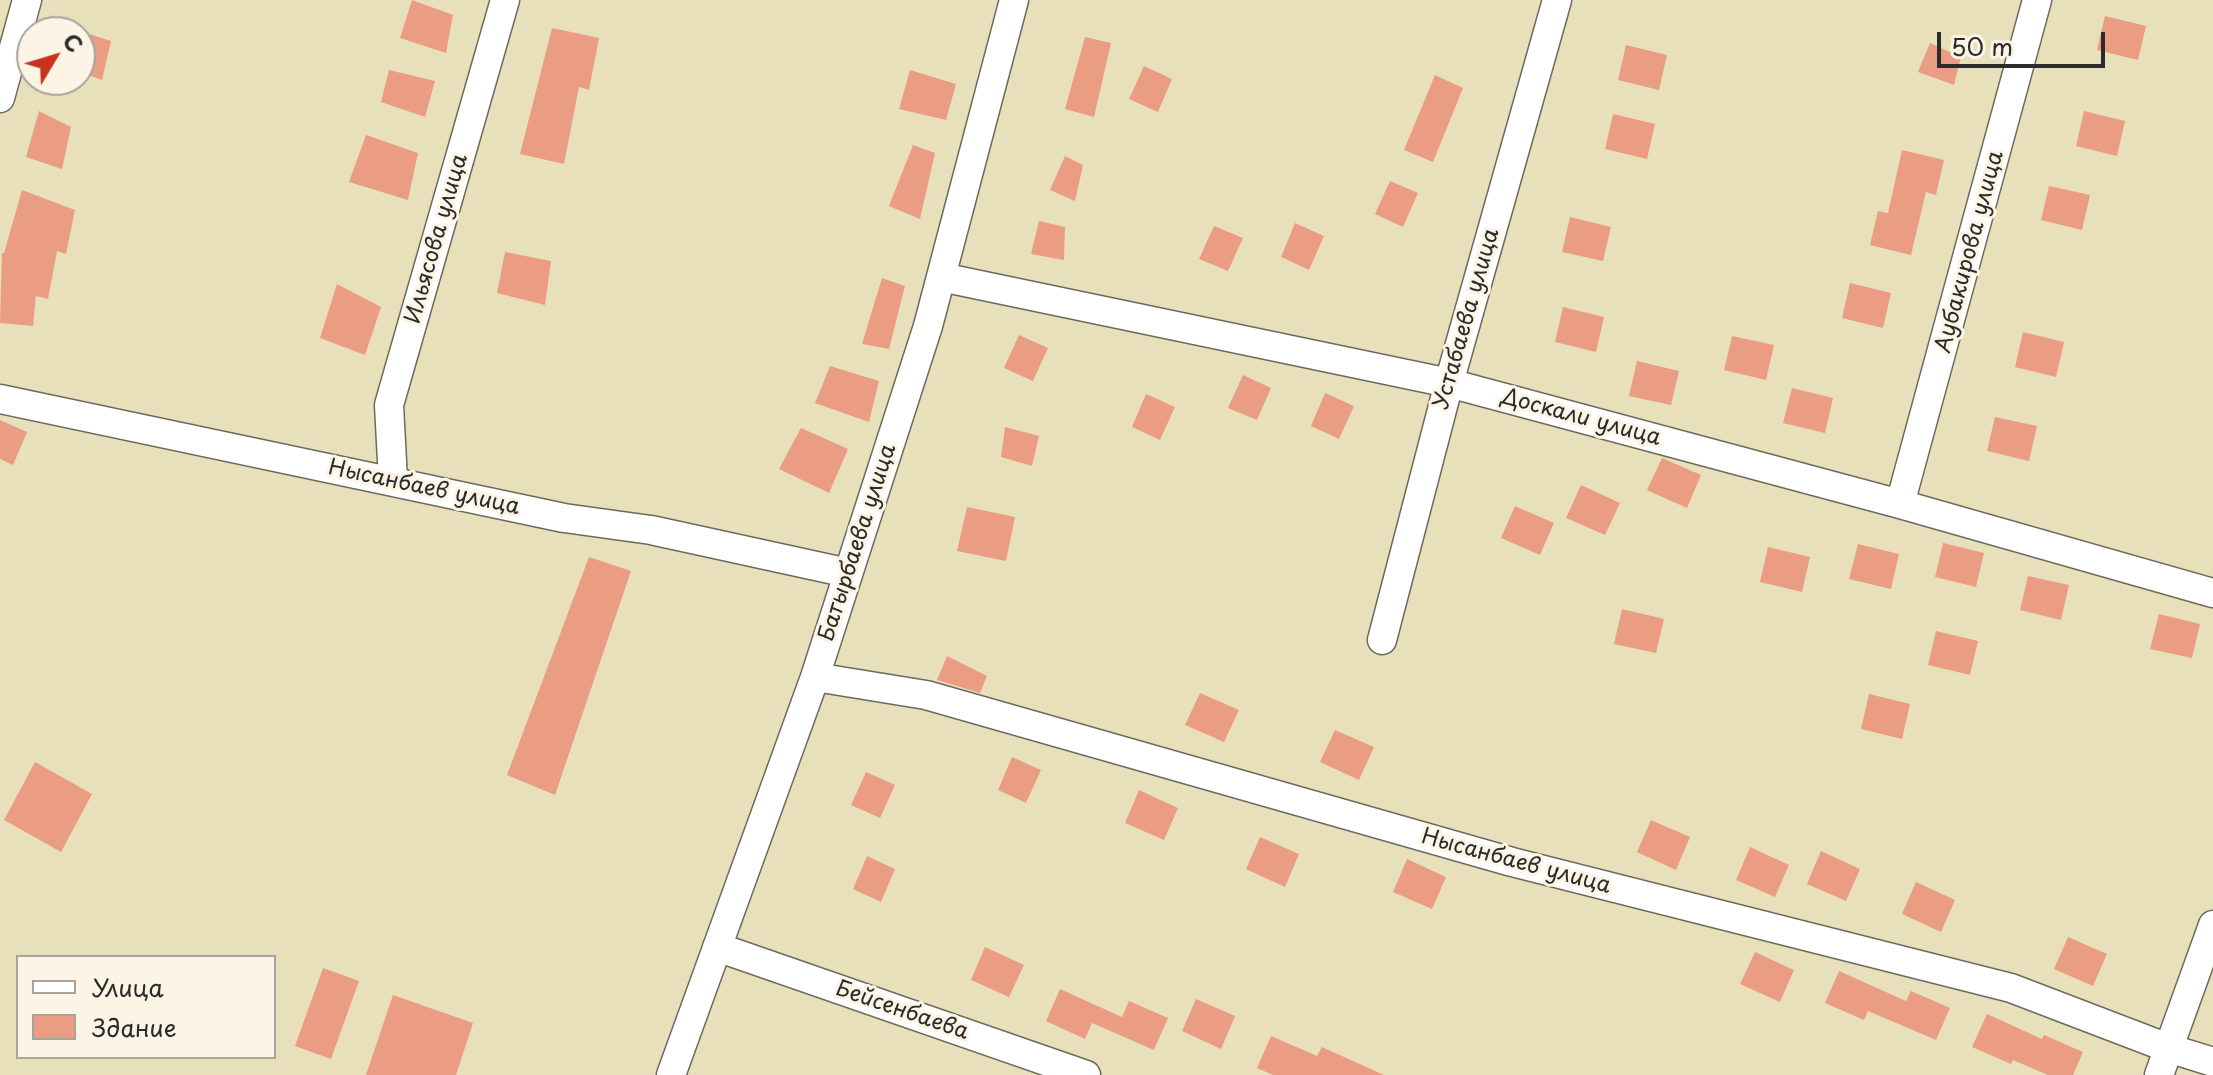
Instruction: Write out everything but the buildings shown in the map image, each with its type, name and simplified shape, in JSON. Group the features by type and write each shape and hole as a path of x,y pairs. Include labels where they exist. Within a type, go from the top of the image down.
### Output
{"street":[{"path":"0,98 27,0"},
{"name":"Ильясова улица","path":"393,480 389,405 505,0"},
{"name":"Батырбаева улица","path":"671,1075 815,677 928,326 1014,0"},
{"name":"Устабаева улица","path":"1382,640 1449,383 1557,0"},
{"name":"Аубакирова улица","path":"1900,504 2037,0"},
{"name":"Доскали улица","path":"941,277 1449,383 1900,504 2213,593"},
{"name":"Нысанбаев улица","path":"0,399 564,518 651,530 848,573"},
{"name":"Нысанбаев улица","path":"815,677 926,695 1512,862 2011,988 2213,1062"},
{"path":"2159,1075 2213,925"},
{"name":"Бейсенбаева","path":"717,947 1086,1075"}]}
